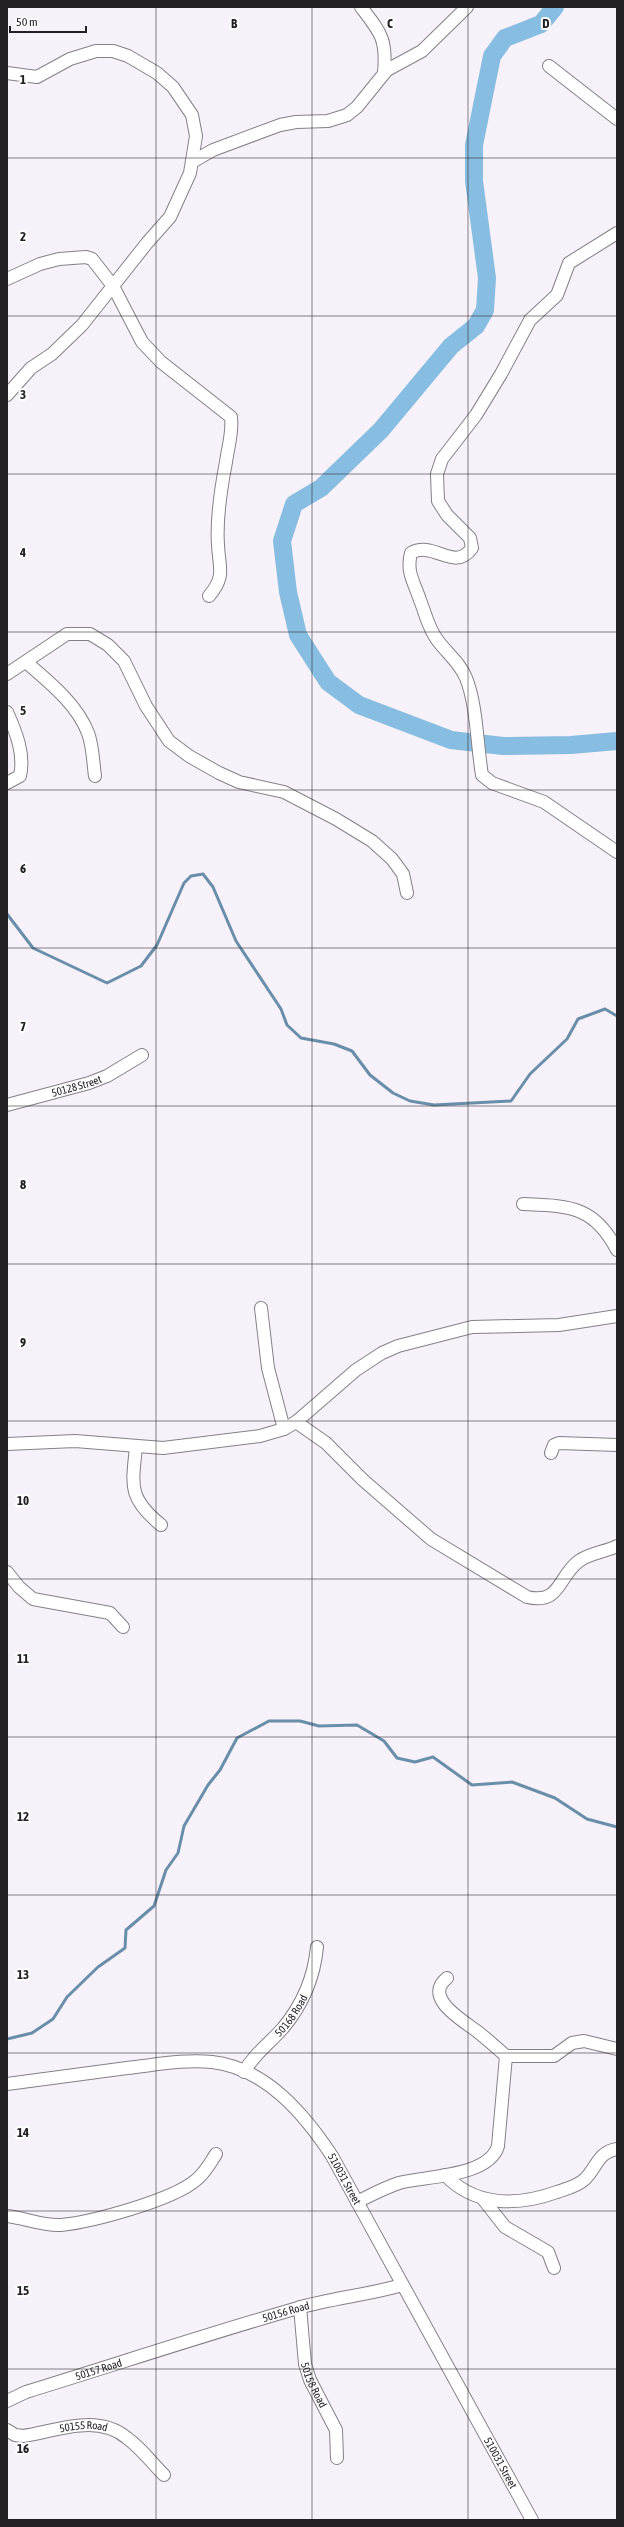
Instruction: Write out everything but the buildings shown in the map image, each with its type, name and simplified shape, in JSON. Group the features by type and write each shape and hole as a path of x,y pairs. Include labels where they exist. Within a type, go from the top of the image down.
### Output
{"street":[{"path":"361,7 386,47 384,73"},
{"path":"192,162 213,150 280,125 340,119 357,107 384,73 395,64 422,51 466,7"},
{"path":"7,73 36,77 70,60 96,51 113,51 128,56 157,73 173,87 192,115 196,136 192,162 181,197 170,217 68,339 31,368 7,395"},
{"path":"549,66 617,119"},
{"path":"617,233 569,263 556,295 530,320 501,374 476,415 442,459 437,474 438,501 447,516 470,538 472,548 468,554 458,558 449,558 428,548 419,549 411,553 408,564 410,578 420,600 427,624 438,642 455,659 466,678 479,743 482,775 492,783 544,802 617,852"},
{"path":"7,279 40,264 59,259 86,257 92,259 113,286 142,342 160,362 231,416 231,437 220,511 218,544 220,578 217,586 209,596"},
{"path":"7,674 67,634 90,634 108,645 124,661 146,706 166,735 189,756 238,782 284,792 360,834 392,859 403,874 407,893"},
{"path":"26,662 58,690 83,722 89,735 95,776"},
{"path":"7,712 16,732 23,765 20,776 7,783"},
{"name":"50128 Street","path":"7,1105 89,1083 107,1076 142,1055"},
{"path":"523,1204 573,1208 585,1212 597,1220 617,1250"},
{"path":"261,1308 268,1368 284,1430"},
{"path":"7,1444 75,1441 136,1447 183,1446 260,1436 284,1430 296,1422 342,1381 369,1361 404,1344 472,1327 559,1325 617,1316"},
{"path":"296,1422 326,1443 363,1480 431,1539 527,1597 541,1599 550,1596 580,1561 617,1546"},
{"path":"551,1453 554,1445 559,1443 617,1445"},
{"path":"136,1447 134,1486 136,1497 148,1514 161,1525"},
{"path":"7,1572 33,1599 110,1612 123,1627"},
{"name":"50168 Road","path":"244,2072 252,2058 282,2028 302,2000 314,1975 317,1947"},
{"path":"447,1978 440,1985 439,1991 445,2005 506,2056 554,2056 572,2044 584,2041 617,2049"},
{"path":"357,2202 400,2183 446,2175 469,2169 495,2156 498,2146 506,2056"},
{"name":"510031 Street","path":"7,2084 190,2061 213,2062 244,2072 268,2085 291,2103 314,2129 357,2202 532,2520"},
{"path":"446,2175 461,2188 483,2199 516,2202 542,2197 567,2189 584,2180 604,2153 617,2149"},
{"path":"7,2216 37,2224 61,2225 124,2210 164,2197 188,2186 203,2174 216,2154"},
{"path":"483,2199 505,2227 548,2252 554,2268"},
{"name":"50156 Road","path":"171,2347 300,2307 375,2293 402,2285"},
{"name":"50158 Road","path":"300,2307 305,2364 318,2397 336,2430 337,2458"},
{"name":"50157 Road","path":"7,2401 26,2392 171,2347"},
{"name":"50155 Road","path":"7,2430 15,2435 23,2436 82,2425 102,2426 127,2437 164,2475"}],"waterway":[{"path":"555,7 541,24 505,38 492,56 474,145 474,181 487,278 485,310 476,326 451,346 381,430 321,488 294,504 282,541 288,592 298,635 328,682 359,705 451,740 503,746 571,745 617,741"},
{"path":"7,914 33,948 107,983 141,966 157,945 184,883 191,876 203,874 213,887 236,941 281,1009 287,1025 301,1038 334,1044 352,1051 370,1075 393,1093 410,1101 434,1105 511,1101 530,1074 567,1039 578,1019 605,1009 617,1016"},
{"path":"7,2039 32,2033 53,2019 67,1997 98,1967 125,1948 126,1930 154,1906 166,1870 178,1853 184,1826 208,1785 220,1770 237,1738 269,1721 300,1721 319,1726 357,1725 384,1741 397,1758 415,1762 433,1757 472,1785 512,1782 555,1798 587,1819 617,1827"}]}
